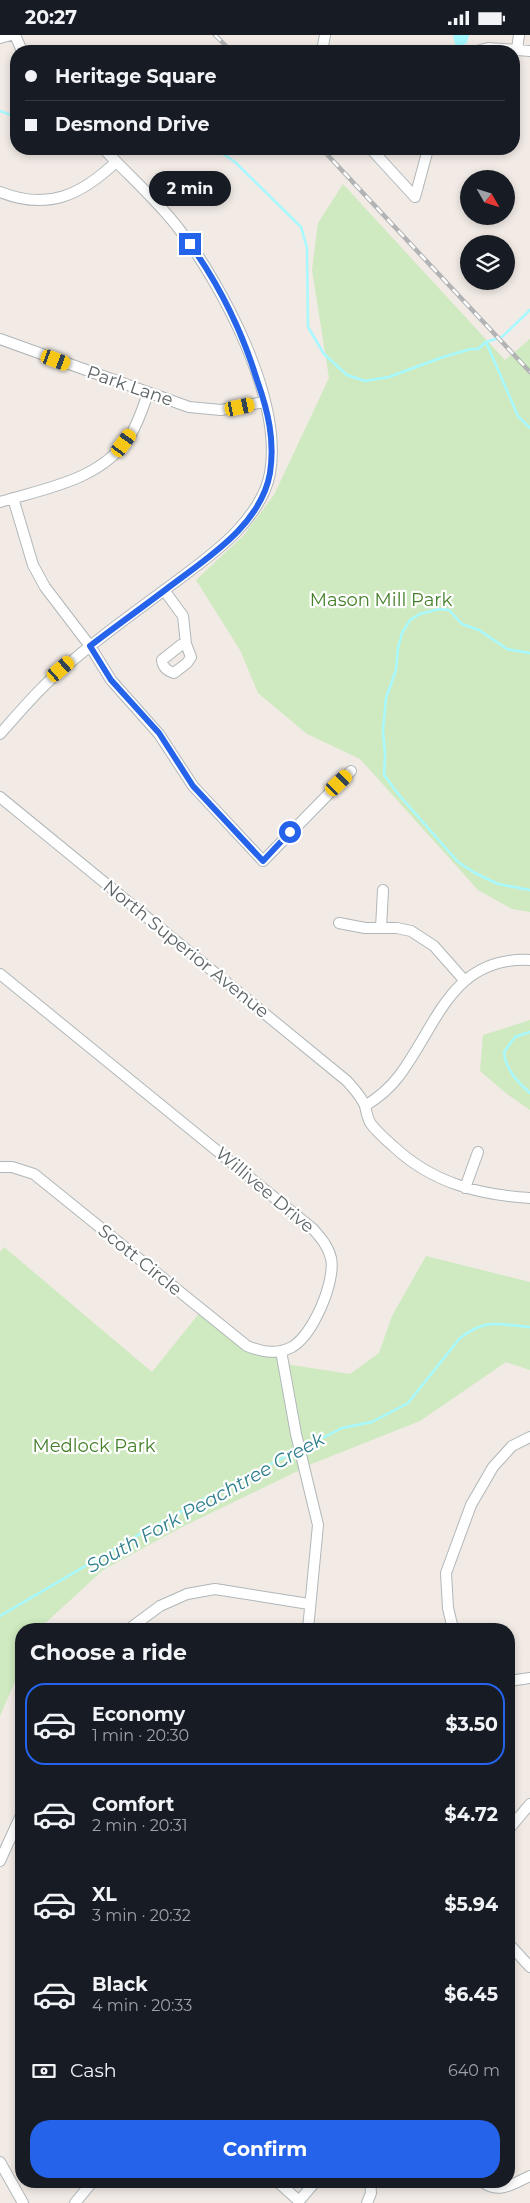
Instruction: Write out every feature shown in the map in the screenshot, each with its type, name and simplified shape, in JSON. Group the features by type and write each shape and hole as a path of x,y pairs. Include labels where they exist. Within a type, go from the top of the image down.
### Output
{"street":[{"path":"0,38 13,35"},
{"path":"0,734 51,679 90,646 225,543 246,521 260,500 270,474 272,433 249,354 234,319 202,261 167,214 110,155"},
{"path":"376,155 415,197 426,155"},
{"path":"0,192 35,200 59,198 83,189 116,162"},
{"name":"Park Lane","path":"0,339 189,407 213,410 264,402"},
{"path":"0,502 75,479 102,465 118,451 130,435 148,393"},
{"path":"13,498 31,557 39,576 54,601 90,646 111,680 159,733 193,786 263,861 351,771"},
{"path":"164,590 184,616 186,644"},
{"name":"North Superior Avenue","path":"0,797 338,1073 354,1090 365,1107 372,1125 409,1161 433,1175 465,1188 505,1197 530,1199"},
{"path":"381,928 383,890"},
{"path":"339,923 365,928 404,929 418,934 441,953 464,980"},
{"path":"365,1107 379,1097 400,1075 442,1006 464,980 498,963 530,960"},
{"name":"Willivee Drive","path":"0,974 313,1229 324,1241 331,1260 330,1281 326,1294 304,1337 292,1347 281,1351"},
{"path":"465,1188 478,1152"},
{"name":"Scott Circle","path":"0,1167 12,1167 34,1174 240,1342 257,1350 281,1351"},
{"path":"281,1351 294,1424 318,1525 308,1623"},
{"path":"452,1623 448,1608 446,1573 471,1505 493,1467 512,1446 530,1437"},
{"path":"137,1623 160,1606 187,1594 216,1589 309,1604"},
{"path":"515,1680 530,1678"},
{"path":"515,1822 530,1804"},
{"path":"0,1861 15,1828"},
{"path":"515,1951 530,1967"},
{"path":"0,2162 23,2203"},
{"path":"515,2182 530,2175"},
{"path":"75,2203 88,2188"},
{"path":"285,2188 299,2201 310,2188"},
{"path":"367,2203 371,2193 371,2188"},
{"path":"490,2188 504,2188"}],"green space":[{"name":"Mason Mill Park","path":"343,184 505,360 530,339 530,912 512,909 478,890 360,759 307,734 258,693 240,650 196,580 243,536 274,495 329,378 312,270 318,223"},
{"path":"530,1020 530,1110 507,1094 480,1071 483,1035"},
{"name":"Medlock Park","path":"4,1247 152,1372 201,1311 247,1346 281,1351 302,1469 182,1527 103,1570 46,1623 15,1623 15,1682 0,1716 0,1252"},
{"path":"426,1256 530,1282 530,1370 506,1362 420,1421 304,1467 285,1364 350,1374 379,1353 392,1316"}],"water":[{"path":"453,35 469,35 467,43 455,45"}],"waterway":[{"path":"0,111 10,115"},
{"path":"225,155 235,162 301,227 307,248 308,327 324,354 347,375 365,381 389,377 443,357 471,349 478,349 486,342"},
{"name":"South Fork Peachtree Creek","path":"486,342 502,337 530,310"},
{"name":"South Fork Peachtree Creek","path":"486,342 518,416 530,428"},
{"name":"South Fork Peachtree Creek","path":"530,653 507,649 479,630 462,624 449,610 439,609 420,614 410,620 402,633 398,648 396,670 386,698 383,730 384,775 399,795 458,862 498,884 530,890"},
{"name":"South Fork Peachtree Creek","path":"530,1032 515,1037 504,1052 512,1075 530,1093"},
{"name":"South Fork Peachtree Creek","path":"303,1448 342,1428 372,1422 408,1403 460,1338 470,1331 478,1327 494,1324 530,1327"},
{"name":"South Fork Peachtree Creek","path":"0,1616 140,1534 298,1450"}],"railway":[{"path":"215,35 225,45"},
{"path":"328,155 530,372"}],"route":[{"path":"190,244 216,284 231,312 249,354 272,433 270,474 266,488 254,511 236,533 203,561 90,646 121,693 159,733 193,786 263,861 290,832"}]}
